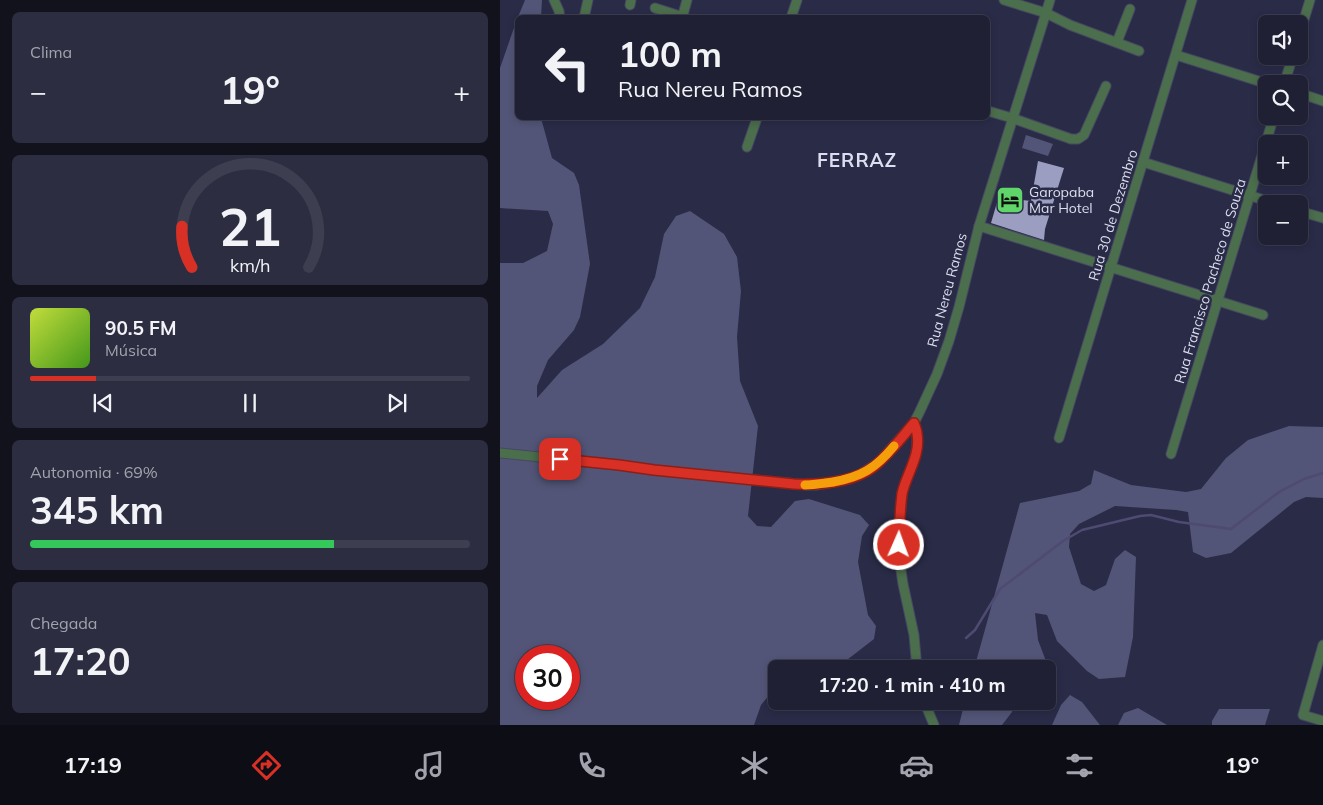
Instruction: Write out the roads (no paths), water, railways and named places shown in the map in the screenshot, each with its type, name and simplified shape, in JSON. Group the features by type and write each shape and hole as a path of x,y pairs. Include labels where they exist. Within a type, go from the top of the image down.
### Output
{"street":[{"path":"554,0 560,15"},
{"path":"585,15 588,0"},
{"path":"684,15 687,0"},
{"path":"792,15 797,0"},
{"path":"1004,0 1046,13 1070,25 1139,50"},
{"name":"Rua Nereu Ramos","path":"500,453 816,485 849,479 872,468 889,452 914,423 937,374 959,307 979,226 1050,0"},
{"name":"Rua 30 de Dezembro","path":"1059,438 1192,0"},
{"path":"1305,15 1310,0"},
{"path":"656,8 678,15"},
{"path":"1117,42 1130,9"},
{"path":"1176,55 1258,81"},
{"path":"990,112 1071,139 1078,139 1084,135 1089,127 1106,86"},
{"path":"1308,96 1323,101"},
{"path":"747,147 756,120"},
{"name":"Rua Francisco Pacheco de Souza","path":"1171,454 1271,125"},
{"path":"1143,162 1258,198"},
{"path":"1308,214 1323,218"},
{"path":"979,226 1263,315"},
{"path":"914,423 917,434 917,447 902,494 899,557 914,635 916,660"},
{"path":"1323,645 1303,715 1323,721"},
{"path":"928,710 934,725"}],"waterway":[{"path":"966,638 975,630 1000,589 1063,541 1082,530 1151,515 1179,522 1231,529 1279,492 1304,479 1323,473"}],"place":[{"name":"Garopaba Mar Hotel","path":"1010,200"}],"district":[{"name":"FERRAZ","path":"857,160"}]}
